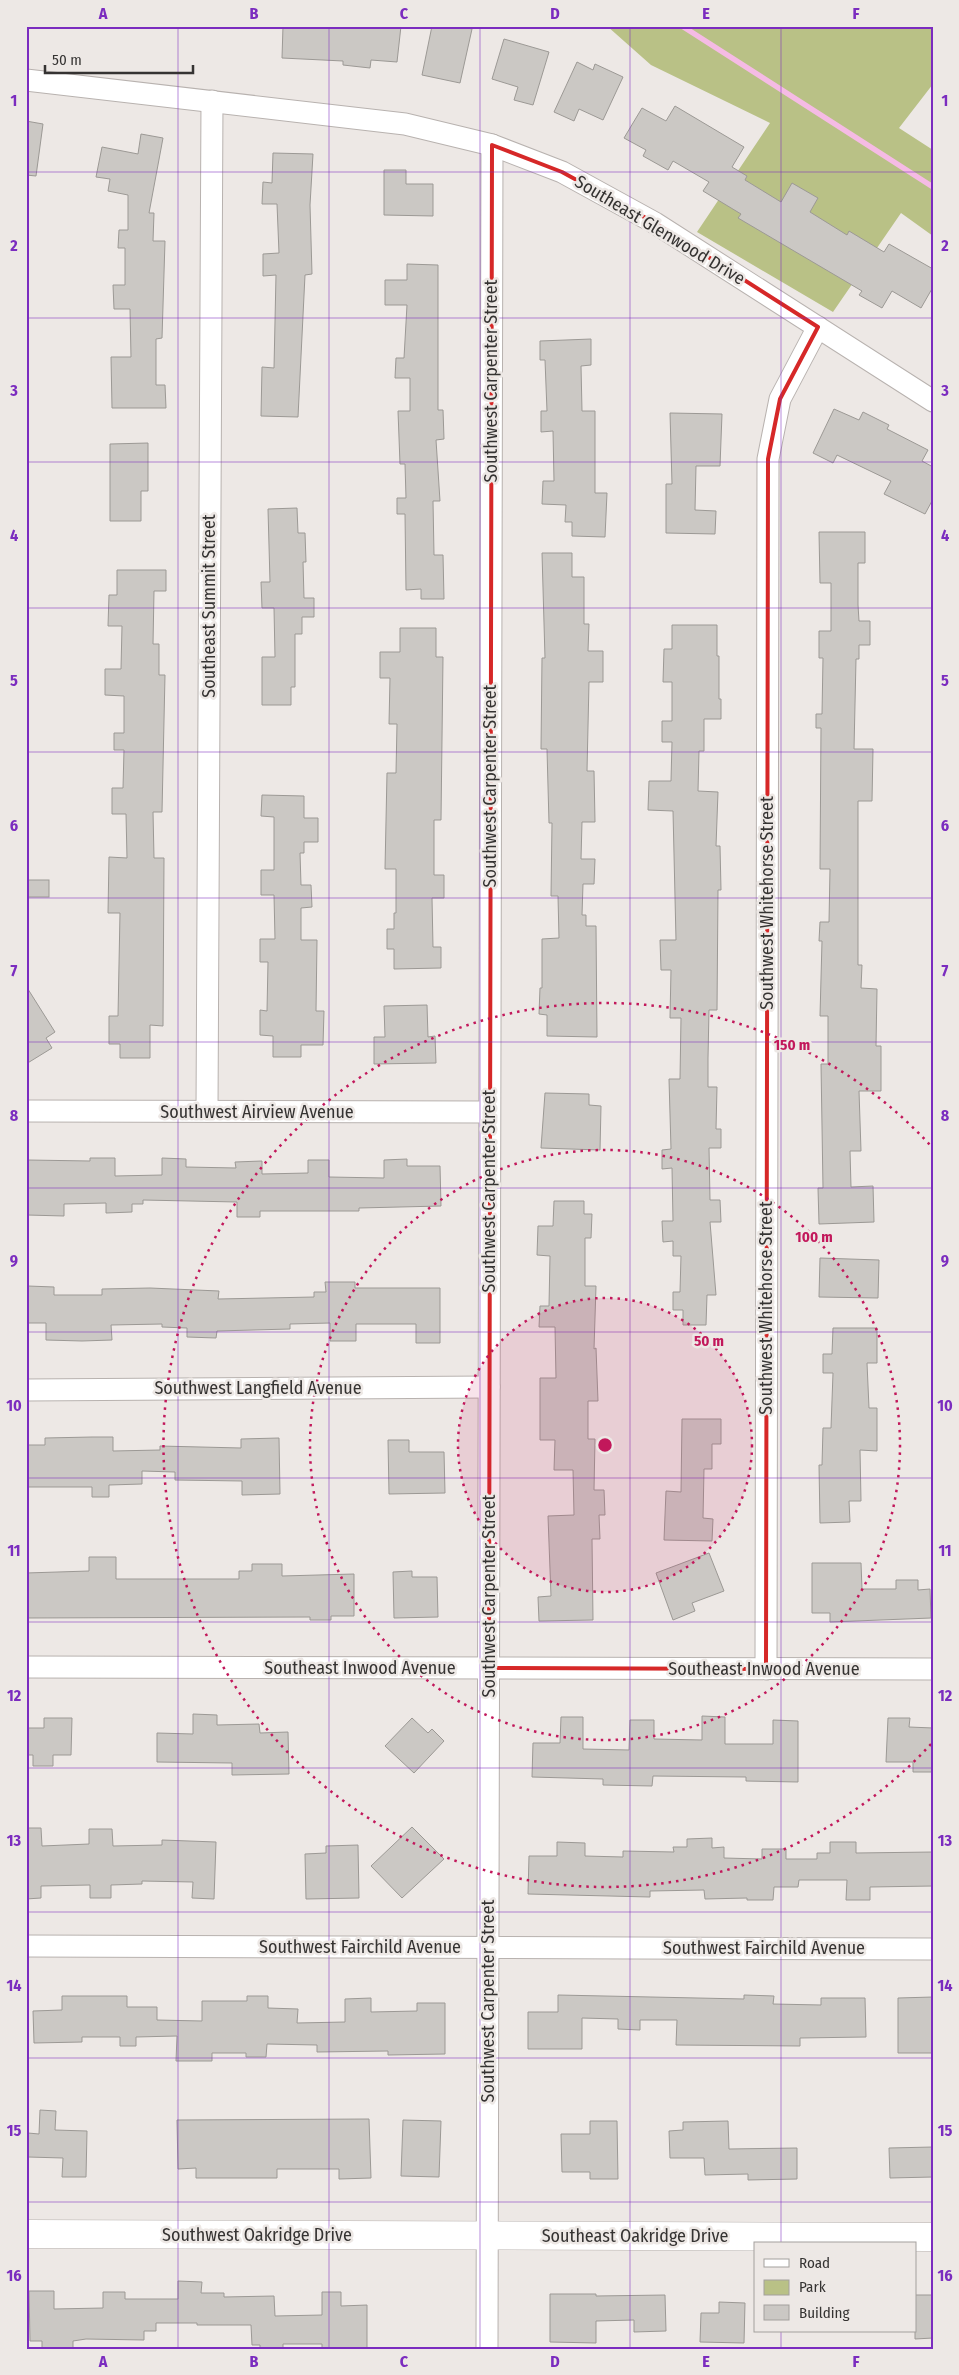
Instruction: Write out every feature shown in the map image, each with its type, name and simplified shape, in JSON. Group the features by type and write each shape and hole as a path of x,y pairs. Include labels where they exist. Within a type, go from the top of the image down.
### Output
{"street":[{"name":"Southeast Glenwood Drive","path":"26,80 405,124 492,145 562,172 655,223 933,401"},
{"name":"Southeast Summit Street","path":"207,1111 212,101"},
{"name":"Southwest Carpenter Street","path":"487,2349 488,1112 492,145"},
{"name":"Southwest Whitehorse Street","path":"766,1670 768,459 780,399 818,327"},
{"name":"Southwest Airview Avenue","path":"26,1111 488,1112"},
{"name":"Southwest Langfield Avenue","path":"26,1390 489,1387"},
{"name":"Southeast Inwood Avenue","path":"26,1667 933,1670"},
{"name":"Southwest Fairchild Avenue","path":"26,1946 933,1949"},
{"name":"Southwest Oakridge Drive","path":"26,2234 488,2236"},
{"name":"Southeast Oakridge Drive","path":"488,2236 933,2237"}],"highlighted area":[{"path":"492,145 562,172 655,223 818,327 780,399 768,459 766,1669 489,1668"}],"green space":[{"path":"607,26 933,26 933,84 899,128 933,150 933,236 901,213 833,312 697,232 770,123 651,65"}],"building":[{"path":"283,26 401,26 397,62 371,60 370,68 343,65 343,61 282,58"},
{"path":"432,26 458,26 472,29 460,83 422,75"},
{"path":"504,39 549,52 533,105 514,100 518,87 492,79"},
{"path":"577,62 593,70 595,64 623,77 603,120 579,109 574,121 554,112"},
{"path":"675,106 744,147 732,167 747,176 745,180 781,202 792,183 818,198 810,212 847,235 849,231 884,252 889,244 933,269 933,287 921,308 892,291 882,308 859,295 862,291 738,218 741,214 703,191 709,182 673,161 668,170 643,156 646,150 624,138 642,108 666,121"},
{"path":"26,121 43,124 36,176 26,175"},
{"path":"141,134 163,138 149,213 154,213 153,241 165,241 162,338 156,339 156,385 165,385 166,408 112,408 111,357 131,357 130,309 114,309 113,285 125,285 125,248 118,248 119,230 128,230 128,195 108,191 110,179 96,177 102,147 138,154"},
{"path":"273,153 313,154 310,205 312,274 305,275 298,417 261,416 262,367 274,368 276,275 263,276 263,254 279,253 277,204 262,204 263,182 272,183"},
{"path":"384,170 406,170 406,184 433,184 433,216 384,215"},
{"path":"407,264 438,265 438,410 443,410 444,439 436,440 440,501 433,501 434,555 443,555 444,599 421,599 421,589 406,590 405,514 397,514 397,498 406,498 405,464 400,464 398,411 410,411 410,378 395,378 396,358 404,358 407,305 385,305 385,280 407,280"},
{"path":"591,339 591,365 581,366 582,411 595,411 595,493 607,493 605,537 572,536 572,522 565,522 566,505 542,504 543,481 554,481 553,431 541,432 541,411 547,411 545,360 540,360 540,341"},
{"path":"834,409 859,420 863,412 889,425 887,429 928,450 922,461 933,467 933,499 925,514 884,494 891,481 837,455 833,463 813,453"},
{"path":"670,413 722,414 720,466 696,466 695,510 716,511 715,534 666,533 666,484 672,484"},
{"path":"148,443 148,491 141,491 141,521 110,521 110,444"},
{"path":"297,508 298,533 305,533 306,562 303,562 304,598 314,598 314,617 302,617 302,634 295,634 295,687 291,687 291,705 262,705 262,657 275,657 274,608 262,608 261,582 270,582 268,509"},
{"path":"819,532 865,532 865,563 858,563 858,605 859,621 870,621 870,645 859,645 859,659 856,659 854,749 873,749 872,801 858,801 858,965 862,965 861,988 877,989 876,1046 881,1046 881,1091 859,1091 861,1151 850,1151 851,1187 873,1186 874,1222 819,1224 818,1188 823,1188 821,1064 828,1064 828,1016 820,1016 822,941 819,941 820,922 829,922 830,869 820,869 821,728 816,728 816,714 822,714 823,658 819,658 819,631 831,631 831,583 820,583"},
{"path":"542,553 572,553 572,577 584,577 584,624 589,624 588,651 603,651 603,682 589,682 587,771 594,771 595,822 582,822 581,859 595,859 594,884 583,884 582,915 586,915 586,926 596,926 597,1037 547,1036 547,1015 539,1014 540,988 542,988 542,939 559,938 558,896 551,896 552,823 549,823 547,749 541,749 542,658 545,658"},
{"path":"117,570 166,570 166,591 154,591 153,644 159,644 159,675 165,675 162,812 153,812 154,858 164,858 163,1026 150,1025 150,1058 120,1058 120,1044 109,1044 109,1016 118,1016 120,913 108,913 109,857 127,858 126,814 112,814 112,788 123,788 124,750 114,750 114,733 124,733 124,696 105,695 105,669 121,669 122,626 108,626 109,595 117,595"},
{"path":"672,625 717,625 717,656 719,656 721,719 704,719 704,751 699,751 698,791 718,792 716,846 720,846 721,890 718,890 717,1010 709,1010 708,1087 717,1087 716,1129 721,1129 721,1148 709,1148 710,1200 720,1200 721,1222 710,1222 716,1295 707,1295 706,1325 683,1325 683,1310 673,1310 673,1292 680,1292 681,1256 673,1256 673,1241 663,1242 662,1221 673,1221 672,1168 662,1169 662,1150 671,1149 669,1079 680,1079 681,1018 670,1018 671,970 661,970 660,940 676,940 673,811 648,810 649,781 671,781 672,742 662,742 662,721 672,721 672,682 663,682 664,649 672,649"},
{"path":"400,628 436,628 436,657 443,657 441,820 434,820 434,875 444,875 444,898 432,898 433,947 441,947 441,968 394,969 394,949 387,949 387,929 394,929 394,913 396,913 396,869 385,869 387,773 396,773 397,724 389,724 390,678 380,678 380,652 400,652"},
{"path":"262,795 304,796 304,818 318,818 318,842 304,842 304,853 300,853 301,885 311,885 312,907 301,908 301,940 317,940 316,1011 324,1011 323,1045 301,1045 301,1057 273,1057 273,1036 260,1035 260,1010 267,1011 268,962 260,962 260,939 275,939 274,895 261,895 261,870 274,870 274,817 261,816"},
{"path":"26,880 49,880 49,897 26,897"},
{"path":"26,986 55,1032 46,1038 52,1048 26,1064"},
{"path":"427,1005 428,1037 435,1036 436,1063 374,1064 374,1037 385,1037 384,1006"},
{"path":"545,1093 589,1094 589,1105 601,1106 600,1150 541,1148"},
{"path":"90,1158 115,1158 115,1176 162,1175 162,1158 186,1159 186,1167 236,1168 235,1162 262,1161 262,1174 308,1173 308,1160 329,1160 329,1177 384,1178 384,1160 407,1159 407,1166 440,1166 441,1206 359,1208 359,1211 260,1211 260,1217 237,1217 237,1202 143,1200 143,1204 132,1204 132,1212 106,1213 106,1203 64,1204 64,1216 27,1215 28,1160 90,1161"},
{"path":"554,1201 584,1201 584,1214 592,1214 591,1238 585,1238 585,1286 596,1286 594,1349 596,1348 598,1401 588,1401 588,1439 595,1439 594,1490 604,1490 605,1515 599,1515 600,1539 592,1539 593,1620 539,1621 538,1597 551,1596 548,1516 574,1515 573,1470 554,1470 555,1440 540,1440 540,1378 556,1378 555,1327 539,1327 540,1306 549,1306 550,1256 537,1255 538,1226 553,1226"},
{"path":"820,1258 879,1260 878,1298 819,1297"},
{"path":"325,1282 355,1282 355,1288 440,1288 440,1343 416,1343 416,1324 356,1324 356,1341 330,1341 330,1323 290,1324 290,1329 217,1331 216,1338 187,1337 187,1328 162,1327 162,1324 111,1325 112,1340 82,1341 46,1340 46,1323 26,1323 28,1286 54,1287 54,1295 102,1295 102,1289 150,1288 219,1291 218,1299 314,1297 314,1292 326,1292"},
{"path":"833,1328 877,1328 877,1363 867,1363 869,1408 877,1408 877,1451 860,1450 861,1501 849,1501 850,1522 820,1523 819,1465 822,1465 823,1428 831,1428 833,1373 823,1373 823,1354 832,1354"},
{"path":"682,1419 721,1419 721,1444 712,1444 712,1469 704,1469 703,1518 713,1519 712,1541 664,1540 666,1491 681,1492"},
{"path":"113,1437 113,1451 160,1450 160,1446 241,1448 241,1439 279,1438 280,1494 242,1495 242,1481 175,1480 175,1472 142,1471 142,1484 109,1485 109,1497 92,1497 92,1487 26,1487 26,1445 45,1445 45,1438"},
{"path":"388,1440 409,1440 409,1452 444,1452 445,1493 389,1494"},
{"path":"709,1553 724,1591 692,1603 695,1611 673,1620 656,1573"},
{"path":"89,1557 116,1557 116,1579 239,1579 239,1571 252,1571 252,1564 282,1564 282,1576 354,1574 354,1616 331,1616 331,1620 310,1620 310,1617 26,1618 26,1573 89,1571"},
{"path":"812,1563 861,1563 862,1589 896,1589 896,1580 918,1580 918,1590 930,1589 931,1618 830,1622 830,1613 812,1613"},
{"path":"412,1571 412,1577 437,1577 438,1617 394,1618 393,1572"},
{"path":"193,1714 217,1715 217,1725 259,1724 260,1733 288,1732 289,1774 232,1775 232,1763 157,1762 157,1733 193,1734"},
{"path":"702,1716 725,1717 725,1744 773,1744 773,1720 798,1721 798,1782 746,1781 746,1777 653,1776 652,1786 603,1785 603,1779 532,1777 533,1743 560,1743 561,1717 583,1717 583,1749 629,1750 630,1720 654,1720 654,1739 702,1740"},
{"path":"44,1718 72,1718 71,1755 53,1755 53,1766 33,1766 33,1755 26,1755 26,1728 44,1728"},
{"path":"412,1718 428,1733 432,1729 444,1741 414,1773 385,1746"},
{"path":"888,1718 910,1718 909,1727 933,1728 933,1772 913,1772 913,1762 886,1762"},
{"path":"412,1827 444,1859 402,1898 371,1866"},
{"path":"26,1828 41,1828 42,1846 89,1844 89,1829 112,1829 113,1846 162,1845 162,1840 216,1842 214,1899 192,1898 193,1882 142,1881 142,1884 111,1885 111,1898 90,1898 90,1885 41,1886 41,1898 26,1899"},
{"path":"712,1838 712,1848 724,1847 724,1858 762,1859 762,1849 786,1849 786,1859 817,1859 817,1853 830,1853 830,1842 856,1842 856,1853 933,1852 933,1886 870,1887 870,1900 846,1900 847,1880 799,1880 798,1887 774,1887 773,1900 747,1900 747,1898 705,1899 704,1890 650,1891 650,1897 528,1894 529,1856 557,1856 557,1842 585,1843 585,1856 623,1857 623,1851 674,1852 673,1847 687,1847 687,1839"},
{"path":"358,1845 359,1898 306,1899 305,1854 326,1853 326,1846"},
{"path":"558,1995 744,1999 744,1995 774,1996 773,2004 821,2005 821,1998 865,1998 866,2037 800,2038 800,2046 676,2045 677,2020 640,2020 640,2030 618,2029 618,2019 582,2018 582,2049 528,2049 528,2012 558,2012"},
{"path":"62,1996 127,1996 127,2007 157,2007 157,2020 202,2021 202,2001 247,2001 247,1996 268,1996 268,2008 298,2009 297,2023 345,2022 345,1999 371,1998 371,2012 417,2011 417,2003 445,2003 445,2054 388,2055 388,2051 317,2052 317,2045 267,2044 266,2057 246,2057 246,2053 212,2053 212,2061 176,2061 177,2036 136,2037 136,2046 120,2046 120,2037 82,2037 82,2042 34,2043 33,2011 62,2010"},
{"path":"933,1997 933,2053 898,2053 898,1998"},
{"path":"40,2110 56,2111 55,2130 87,2131 86,2177 62,2177 63,2158 28,2157 28,2133 39,2134"},
{"path":"369,2119 371,2178 339,2179 339,2169 277,2169 277,2178 196,2178 196,2168 178,2169 177,2120"},
{"path":"403,2120 441,2121 439,2177 401,2176"},
{"path":"590,2121 617,2121 618,2179 590,2179 590,2172 562,2172 561,2134 590,2134"},
{"path":"728,2121 729,2149 797,2148 797,2179 748,2180 748,2174 705,2175 704,2158 670,2158 669,2131 683,2130 683,2122"},
{"path":"933,2147 933,2177 890,2178 889,2148"},
{"path":"178,2281 202,2282 201,2293 224,2293 224,2297 274,2296 275,2316 322,2315 322,2292 341,2292 341,2306 367,2305 367,2349 322,2348 322,2344 283,2344 283,2349 260,2349 260,2345 252,2345 251,2325 197,2325 197,2323 156,2323 156,2331 144,2331 144,2340 86,2339 73,2341 73,2349 42,2349 42,2341 30,2341 29,2291 54,2291 54,2309 103,2308 103,2292 125,2292 125,2299 178,2299"},
{"path":"550,2294 596,2294 596,2296 665,2295 666,2331 634,2332 634,2320 596,2321 596,2343 550,2342"},
{"path":"916,2295 933,2295 933,2338 915,2339"},
{"path":"719,2302 745,2303 744,2343 700,2342 701,2313 719,2313"}],"waterway":[{"path":"682,26 933,187"}]}
